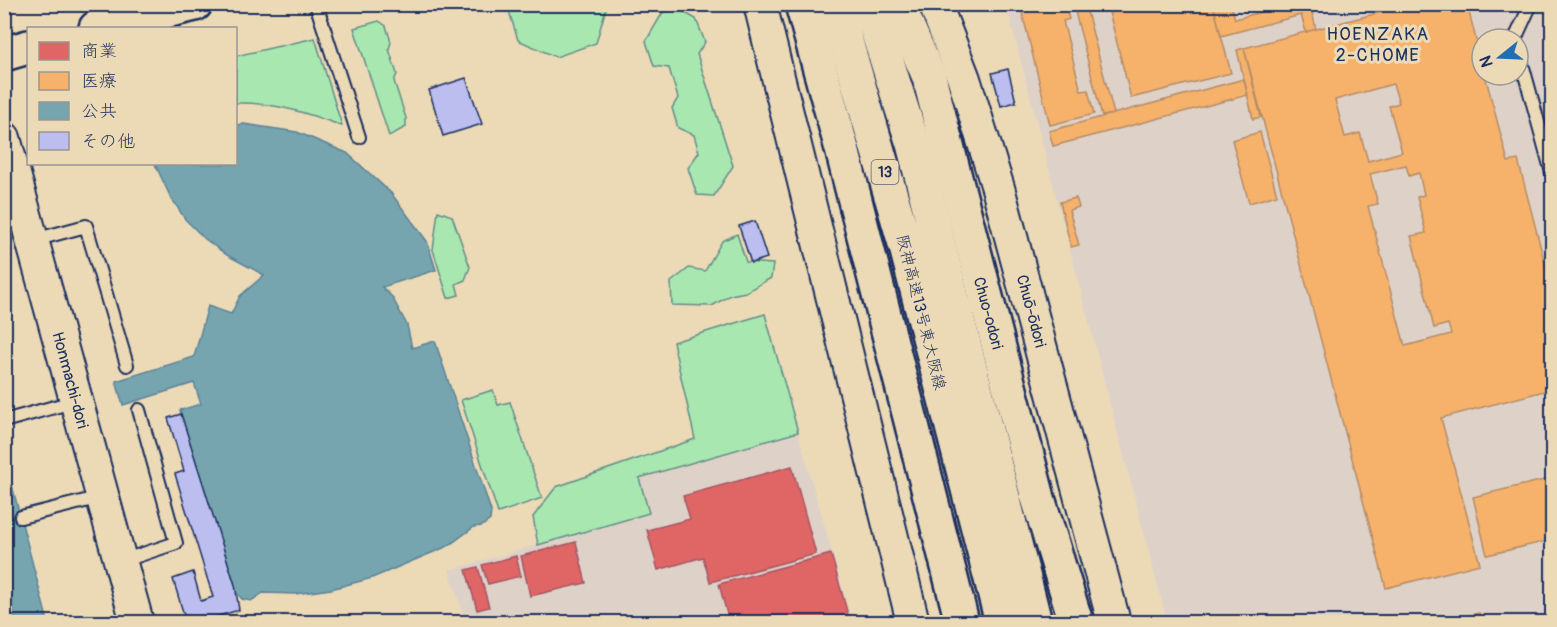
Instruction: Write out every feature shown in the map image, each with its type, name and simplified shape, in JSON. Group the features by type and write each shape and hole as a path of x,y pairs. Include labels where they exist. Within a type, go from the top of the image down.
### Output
{"main road":[{"path":"100,27 195,4"},
{"path":"802,4 842,149 962,622"},
{"name":"阪神高速13号東大阪線","path":"835,4 906,248 1002,622"},
{"name":"阪神高速13号東大阪線","path":"869,4 913,144 1035,622"},
{"path":"889,4 901,81 947,201 1047,622"},
{"name":"Chuo-odori","path":"898,4 929,77 947,201 1076,622"},
{"path":"4,54 27,47"}],"street":[{"path":"760,4 913,622"},
{"name":"Chuō-ōdori","path":"935,4 964,79 998,188 1114,622"},
{"name":"Honmachi-dori","path":"4,138 137,622"}],"lane":[{"path":"316,4 359,137"},
{"path":"1520,27 1531,4"},
{"path":"1528,87 1552,173"},
{"path":"33,240 86,226 127,365"},
{"path":"4,421 77,401"},
{"path":"121,561 176,543 139,410"},
{"path":"21,517 102,497"}],"shaded area":[{"path":"1006,5 1552,5 1552,622 1167,622"},
{"path":"798,432 852,622 437,622 463,615 449,570 648,513 639,478"}],"green space":[{"path":"507,4 607,5 596,43 556,57 518,40"},
{"path":"678,9 696,19 705,42 697,54 733,166 714,196 697,195 688,168 699,152 694,135 678,128 672,108 678,98 669,68 654,66 646,41 663,12"},
{"path":"379,21 386,26 391,42 389,49 397,74 394,81 406,118 406,127 389,136 354,28"},
{"path":"315,38 342,126 290,109 263,104 237,103 237,56"},
{"path":"438,211 452,216 470,267 465,280 456,284 459,295 448,298 433,250"},
{"path":"737,234 746,262 773,264 771,278 746,292 730,295 712,306 672,305 671,282 689,268 705,271 722,241"},
{"path":"765,314 798,432 639,478 649,513 538,545 533,517 556,487 695,439 673,342"},
{"path":"493,390 498,405 510,402 542,498 498,513 461,400"}],"building: 商業":[{"path":"792,466 816,554 710,582 703,557 658,570 647,530 690,519 683,496"},
{"path":"576,542 586,583 530,596 521,556"},
{"path":"831,554 850,622 729,622 719,584"},
{"path":"516,556 521,576 488,584 482,565"},
{"path":"478,567 489,607 477,610 466,570"}],"building: 医療":[{"path":"1020,4 1065,4 1069,19 1063,21 1081,91 1088,90 1094,114 1050,125"},
{"path":"1073,4 1085,4 1114,114 1102,116"},
{"path":"1107,4 1213,4 1231,73 1131,98"},
{"path":"1213,4 1231,4 1235,19 1290,4 1310,4 1316,29 1306,32 1301,15 1221,36"},
{"path":"1412,4 1467,4 1473,27 1470,27 1470,87 1488,87 1508,162 1518,160 1552,291 1552,389 1441,418 1480,564 1386,588 1244,48","holes":["1393,84 1399,103 1389,106 1402,152 1368,161 1360,133 1345,137 1335,100","1406,165 1409,176 1419,173 1424,195 1417,197 1426,233 1411,236 1434,328 1448,324 1451,334 1405,346 1368,206 1378,204 1370,174"]},
{"path":"1244,48 1261,117 1253,119 1237,50"},
{"path":"1244,79 1248,95 1053,146 1049,131"},
{"path":"1260,132 1277,195 1249,203 1232,140"},
{"path":"1076,198 1079,207 1069,210 1079,245 1071,247 1060,202"},
{"path":"1552,478 1552,540 1487,555 1473,497"},
{"path":"1479,613 1482,622 1445,622"}],"building: 公共":[{"path":"237,125 297,132 347,153 391,193 427,241 436,270 382,287 392,297 407,325 412,348 435,341 491,511 490,520 482,526 474,527 448,546 372,578 331,589 295,594 263,593 251,601 242,599 236,592 181,414 180,410 201,404 194,383 123,405 116,381 194,357 208,306 231,314 240,296 264,275 227,255 205,239 185,219 170,196 155,165 237,165"},
{"path":"4,455 48,622 4,622"}],"building: その他":[{"path":"1008,69 1016,102 1001,106 992,73"},
{"path":"466,78 482,124 443,136 429,90"},
{"path":"755,221 767,258 751,263 739,226"},
{"path":"181,414 235,585 239,610 198,622 186,622 173,579 193,572 201,601 213,597 175,474 184,471 168,418"}],"district":[{"name":"HOENZAKA 2-CHOME","path":"1378,44"}]}
